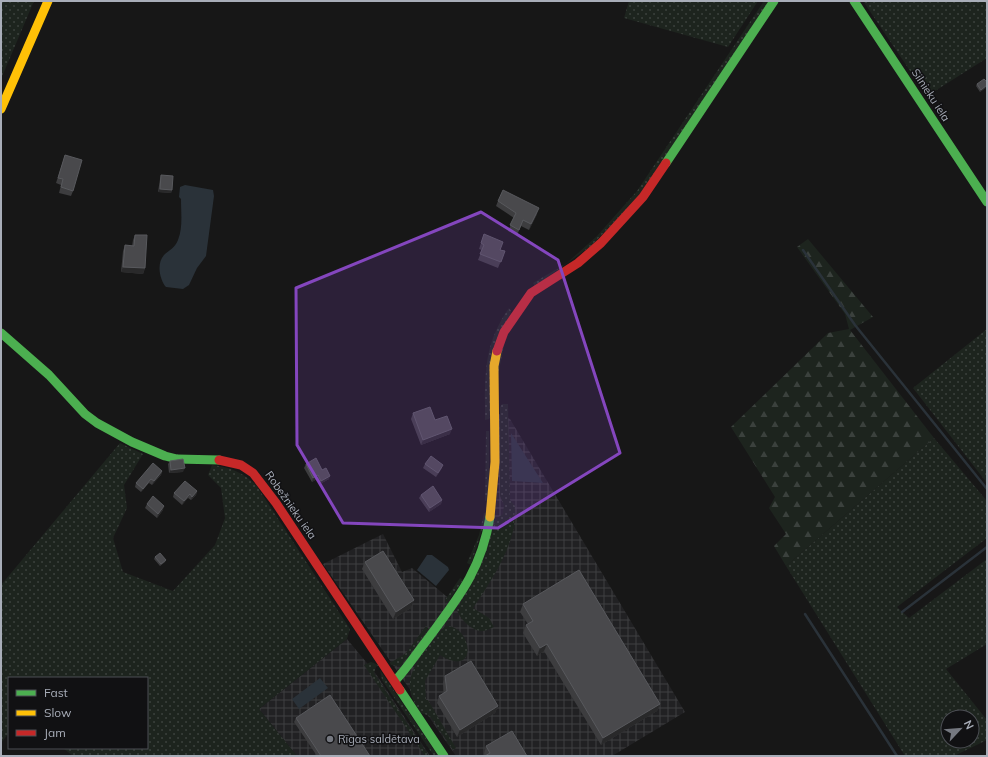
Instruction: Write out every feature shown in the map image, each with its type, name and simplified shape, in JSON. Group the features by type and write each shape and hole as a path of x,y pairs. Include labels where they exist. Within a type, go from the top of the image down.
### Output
{"street":[{"path":"1,109 48,1"},
{"path":"395,681 406,669 471,577 488,533 494,483 494,366 497,348 504,332 531,293 578,263 590,253 613,232 643,197 774,1"},
{"name":"Silnieku iela","path":"854,1 987,202"},
{"name":"Robežnieku iela","path":"1,333 49,375 85,414 110,430 132,442 165,456 177,459 214,459 230,462 241,465 253,473 276,502 444,756"}],"highlighted area":[{"path":"481,212 558,260 620,453 498,528 343,523 297,445 296,288"}],"shaded area":[{"path":"185,185 213,190 214,196 206,256 197,268 189,285 183,289 166,287 160,272 160,263 164,255 175,245 180,235 180,187"},
{"path":"499,414 510,419 685,712 612,756 456,756 323,564 383,534 402,572 412,568 457,605 477,575"},
{"path":"511,433 543,483 512,481"},
{"path":"427,555 432,555 448,567 449,570 436,586 417,570"},
{"path":"347,639 376,674 430,756 297,756 259,709"},
{"path":"320,678 328,688 299,709 292,699"}],"green space":[{"path":"1,1 34,1 1,79"},
{"path":"629,1 758,1 728,47 624,18"},
{"path":"764,1 769,1 639,196 591,246 535,286 533,283 567,263 597,236 637,191"},
{"path":"863,1 987,1 987,58 927,96"},
{"path":"808,239 873,317 850,330 934,438 786,566 774,546 786,534 769,508 775,497 731,427 828,333 849,329 845,314 797,247"},
{"path":"509,308 511,311 489,419 485,420 487,361 494,335"},
{"path":"987,329 987,483 913,388"},
{"path":"502,404 508,404 510,500 515,506 514,525 506,551 491,580 473,608 489,618 494,627 481,631 473,629 466,624 457,610 497,518 503,514 504,505 500,496 500,407"},
{"path":"486,431 489,431 489,501 485,501"},
{"path":"934,438 987,501 987,538 897,607 909,618 987,559 987,644 946,669 978,709 940,709 940,749 968,749 954,756 905,756 786,566"},
{"path":"120,443 143,454 124,485 127,508 113,538 123,572 173,591 215,545 225,518 221,488 208,475 212,465 224,467 241,473 256,485 350,629 347,639 259,709 297,756 73,756 64,749 148,749 148,677 8,677 8,734 1,743 1,585"},
{"path":"484,513 487,514 471,565 467,563 479,535"},
{"path":"460,578 463,580 448,602 445,600"},
{"path":"426,626 429,629 402,664 398,666 391,665 390,663 406,653"},
{"path":"445,626 454,628 461,633 466,641 468,649 466,656 461,661 453,661 440,655 425,681 426,700 428,700 456,748 453,750 430,716 421,713 412,698 410,691 410,679 417,662"},
{"path":"371,662 379,665 376,667 374,673 429,756 425,756 364,665"},
{"path":"380,670 438,756 434,756 382,680"},
{"path":"980,711 987,720 987,740 980,743"}],"building":[{"path":"984,79 987,82 987,85 981,90 977,84"},
{"path":"65,155 82,160 73,191 61,187 63,179 58,178"},
{"path":"161,175 173,176 172,190 160,189"},
{"path":"503,190 539,208 531,224 523,220 519,230 510,225 516,213 498,201"},
{"path":"484,234 503,242 500,250 505,251 501,262 480,254 484,245 481,243"},
{"path":"135,235 147,235 145,268 123,267 125,245 134,246"},
{"path":"430,407 435,420 447,416 452,429 423,440 413,413"},
{"path":"431,456 443,465 438,473 425,464"},
{"path":"316,458 322,470 326,468 330,476 321,481 318,475 313,478 306,464"},
{"path":"183,459 185,468 171,470 170,461"},
{"path":"153,463 162,471 154,481 151,479 143,489 136,483"},
{"path":"185,481 197,491 192,497 190,494 184,501 174,493"},
{"path":"433,486 442,500 430,508 421,495"},
{"path":"153,496 164,506 158,514 147,504"},
{"path":"383,551 414,600 396,612 365,562"},
{"path":"160,553 166,560 161,564 155,557"},
{"path":"579,570 660,704 603,738 547,644 540,648 526,625 533,621 523,604"},
{"path":"471,661 498,706 460,730 439,696 447,691 445,676"},
{"name":"Rīgas saldētava","path":"330,695 370,756 321,756 296,718"},
{"path":"512,731 527,756 485,756 490,753 486,746"}],"waterway":[{"path":"803,250 855,325 987,489"},
{"path":"902,612 987,547"},
{"path":"805,614 897,756"}],"traffic: fast":[{"path":"666,163 774,1"},
{"path":"854,1 987,202"},
{"path":"1,333 49,375 85,414 97,423 132,442 165,456 177,459 219,460"},
{"path":"395,681 449,611 467,583 481,553 490,517"},
{"path":"400,690 444,756"}],"traffic: slow":[{"path":"1,109 48,1"},
{"path":"490,517 495,462 494,366 497,351"}],"traffic: jam":[{"path":"497,351 504,332 531,293 578,263 601,243 643,197 666,163"},
{"path":"219,460 241,465 253,473 276,503 400,690"}],"place":[{"name":"Rīgas saldētava","path":"330,739"}]}
